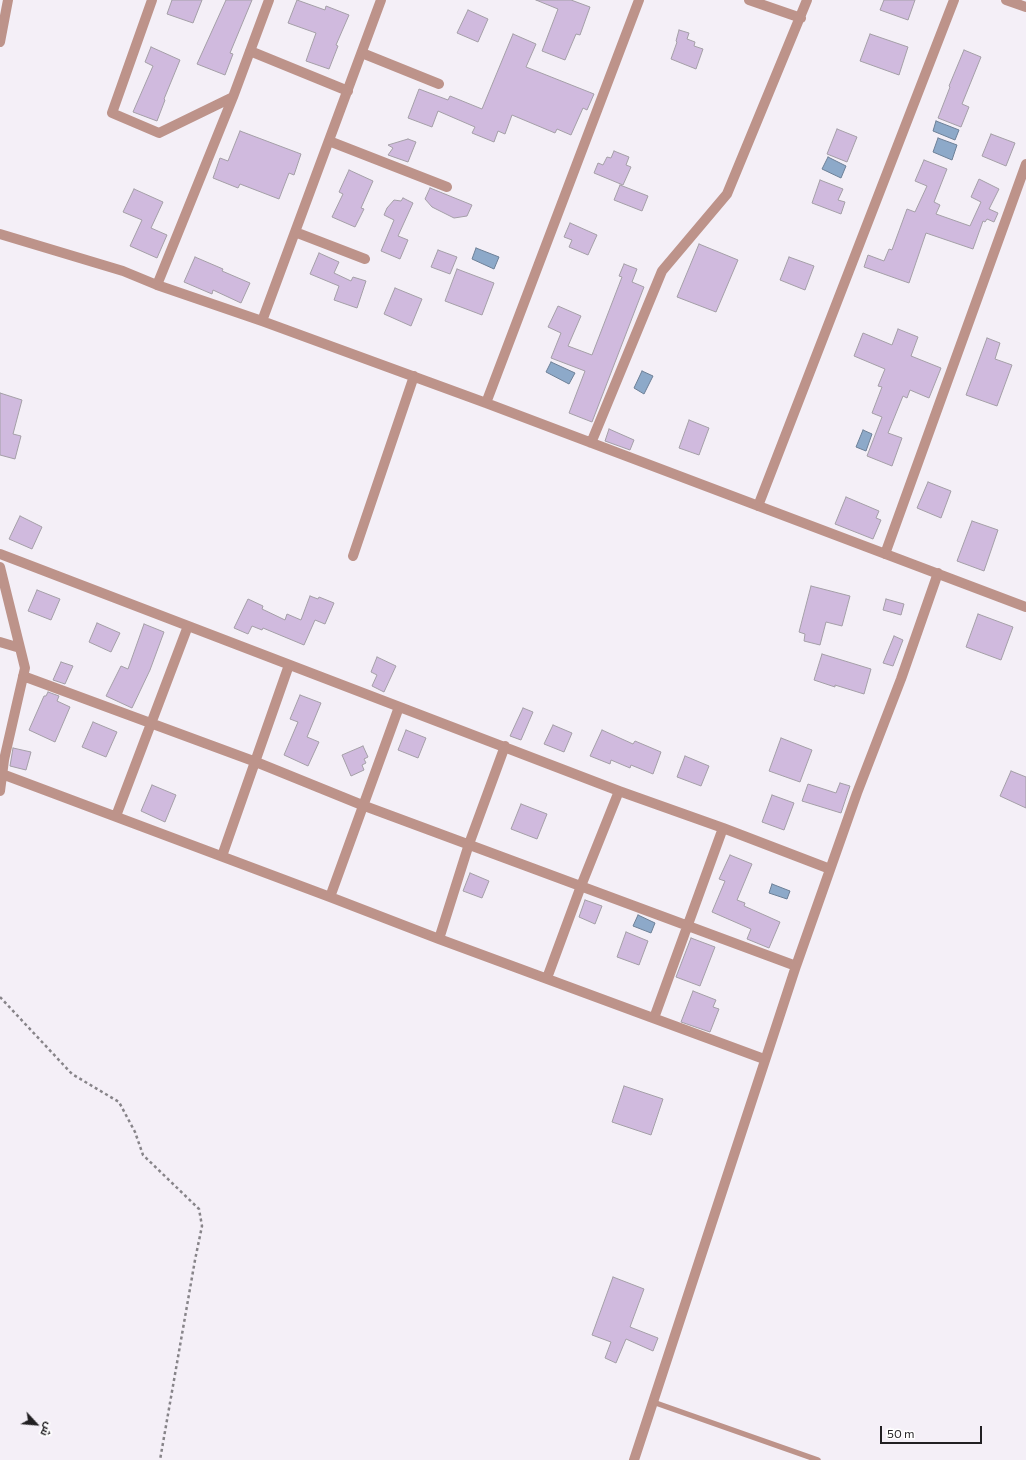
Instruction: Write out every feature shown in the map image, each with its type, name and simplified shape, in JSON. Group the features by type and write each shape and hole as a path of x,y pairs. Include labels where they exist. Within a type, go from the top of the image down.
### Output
{"street":[{"path":"0,42 8,0"},
{"path":"152,0 112,113 159,133 233,97"},
{"path":"157,285 233,97 269,0"},
{"path":"262,321 381,0"},
{"path":"486,403 639,0"},
{"path":"749,0 800,18"},
{"path":"591,443 662,270 727,194 807,0"},
{"path":"758,506 954,0"},
{"path":"1006,0 1026,7"},
{"path":"250,51 348,91"},
{"path":"362,52 439,84"},
{"path":"329,141 447,187"},
{"path":"885,554 1026,164"},
{"path":"295,232 365,259"},
{"path":"0,234 123,271 157,285 414,376 1026,606"},
{"path":"353,556 414,376"},
{"path":"0,554 399,707 505,746 619,791 723,828 830,869"},
{"path":"0,567 25,668 4,760 0,791"},
{"path":"634,1460 764,1059 856,793 901,679 938,573"},
{"path":"116,816 188,626"},
{"path":"0,642 20,648"},
{"path":"222,856 289,665"},
{"path":"23,676 256,762 362,804 796,966"},
{"path":"330,897 362,804 399,707"},
{"path":"438,939 469,844 505,746"},
{"path":"2,774 438,939 764,1059"},
{"path":"547,978 581,886 619,791"},
{"path":"654,1018 723,828"}],"lane":[{"path":"653,1402 818,1460"}],"path":[{"path":"0,997 72,1074 119,1102 135,1132 143,1155 198,1209 202,1226 160,1460"}],"water":[{"path":"936,121 959,130 955,140 933,131"},
{"path":"938,138 957,145 952,160 933,152"},
{"path":"828,157 846,166 841,178 822,169"},
{"path":"476,248 499,257 494,269 472,259"},
{"path":"551,362 575,373 569,384 546,372"},
{"path":"642,371 653,376 644,394 634,388"},
{"path":"863,430 872,434 866,451 856,447"},
{"path":"772,884 790,891 787,899 769,893"},
{"path":"638,915 655,923 651,933 633,926"}],"building":[{"path":"172,0 202,0 193,23 167,14"},
{"path":"226,0 252,0 230,53 233,54 225,75 197,64"},
{"path":"297,0 325,10 326,6 349,15 336,45 338,46 329,69 306,61 316,33 288,23"},
{"path":"536,0 571,0 590,7 580,35 576,34 565,60 542,51 558,9"},
{"path":"884,0 915,0 908,20 880,10"},
{"path":"468,10 488,19 478,42 457,33"},
{"path":"679,30 689,33 687,39 695,42 694,46 703,49 696,69 671,59 677,42"},
{"path":"513,34 536,44 526,67 594,94 587,110 583,108 571,135 557,129 555,133 512,115 505,134 498,131 494,142 472,133 475,127 438,111 432,127 408,118 419,89 448,100 450,96 482,109"},
{"path":"870,34 908,47 899,75 860,61"},
{"path":"151,47 180,60 164,99 165,100 157,121 133,112 153,66 145,62"},
{"path":"964,50 981,57 962,104 969,107 961,127 938,118"},
{"path":"837,129 857,137 847,162 827,154"},
{"path":"240,131 301,154 294,175 289,173 279,199 240,184 238,188 213,178 220,158 228,161"},
{"path":"991,134 1015,143 1006,166 982,156"},
{"path":"408,139 416,142 408,162 388,155 393,148 388,145"},
{"path":"614,151 629,157 626,165 631,167 623,185 594,173 598,163 603,165 607,157 611,158"},
{"path":"924,160 947,169 934,202 940,205 936,214 970,226 981,202 971,197 979,179 999,189 989,209 998,213 994,222 987,219 985,222 983,221 973,249 926,233 909,283 864,267 868,255 884,261 889,249 892,250 907,209 915,212 927,186 915,181"},
{"path":"349,170 373,181 361,208 364,209 355,227 332,217 343,194 339,192"},
{"path":"820,180 843,189 838,200 845,202 841,214 812,203"},
{"path":"620,185 648,196 642,211 614,200"},
{"path":"430,188 472,205 467,216 454,218 432,207 425,199"},
{"path":"134,189 163,202 151,228 167,235 157,258 130,246 142,220 123,212"},
{"path":"403,198 413,203 398,236 408,240 400,259 381,251 394,220 384,215 387,208 394,200 401,201"},
{"path":"570,223 597,235 588,255 569,247 572,240 564,237"},
{"path":"699,244 738,260 716,312 677,297"},
{"path":"438,250 457,257 450,274 431,267"},
{"path":"319,253 339,262 334,273 351,281 353,277 366,281 357,308 334,300 339,286 310,274"},
{"path":"195,257 250,283 241,303 213,290 212,294 184,282"},
{"path":"789,257 814,266 805,290 780,280"},
{"path":"624,264 637,269 632,282 644,287 592,422 569,413 585,371 551,358 561,333 548,327 558,306 581,316 568,346 592,355 622,277 619,276"},
{"path":"457,269 494,283 482,315 445,301"},
{"path":"395,288 422,299 411,326 384,314"},
{"path":"898,329 918,337 911,356 941,368 929,398 910,390 907,398 903,396 888,433 902,438 892,466 867,456 882,417 872,413 882,387 878,386 885,369 854,356 863,333 892,345"},
{"path":"987,338 1000,343 995,359 1012,365 997,406 966,395"},
{"path":"0,393 22,400 13,434 21,436 15,459 0,455"},
{"path":"689,420 709,428 699,455 679,448"},
{"path":"609,429 634,440 630,450 605,441"},
{"path":"928,482 951,491 941,518 917,508"},
{"path":"846,497 879,511 876,518 881,520 873,539 835,524"},
{"path":"20,516 42,527 32,549 9,539"},
{"path":"972,521 998,530 984,571 957,561"},
{"path":"811,586 850,596 842,626 826,622 820,645 804,641 805,634 799,632"},
{"path":"37,590 60,599 51,620 28,611"},
{"path":"310,596 318,599 319,597 334,603 325,624 315,620 304,645 263,628 262,630 252,626 248,634 234,628 248,599 263,606 262,609 285,620 287,614 301,620"},
{"path":"886,599 904,604 901,615 883,610"},
{"path":"978,614 1013,627 1001,660 966,647"},
{"path":"97,623 120,633 111,652 89,642"},
{"path":"144,624 164,632 150,670 132,708 106,696 121,666 128,669"},
{"path":"894,636 903,640 893,666 883,663"},
{"path":"822,654 871,669 864,694 814,680"},
{"path":"377,657 396,666 384,692 372,686 377,675 371,672"},
{"path":"61,662 73,666 65,684 53,680"},
{"path":"48,692 59,696 57,701 70,707 55,742 29,730 44,696 46,696"},
{"path":"300,695 321,703 307,737 319,742 308,766 284,755 298,722 290,719"},
{"path":"523,708 533,712 521,740 510,736"},
{"path":"93,722 117,732 106,757 82,747"},
{"path":"553,725 572,733 564,752 544,744"},
{"path":"406,730 426,738 418,758 398,750"},
{"path":"602,730 633,744 635,741 661,752 653,774 631,765 630,768 611,760 610,764 590,756"},
{"path":"781,738 812,750 800,782 769,771"},
{"path":"363,746 368,757 364,759 366,763 362,765 364,770 351,776 342,755"},
{"path":"13,748 31,752 26,770 10,766"},
{"path":"685,756 709,766 701,786 677,777"},
{"path":"1011,771 1026,777 1026,808 1000,796"},
{"path":"840,783 850,786 841,813 802,801 808,784 836,793"},
{"path":"152,785 176,795 165,822 141,811"},
{"path":"772,795 794,803 784,830 762,822"},
{"path":"521,804 547,814 537,839 511,829"},
{"path":"730,855 752,864 737,900 745,903 744,906 780,922 769,948 747,939 751,929 712,912 725,881 719,879"},
{"path":"470,873 489,881 482,898 463,891"},
{"path":"585,900 602,906 595,924 579,917"},
{"path":"626,932 648,941 639,965 617,957"},
{"path":"691,938 715,947 700,986 676,977"},
{"path":"693,991 716,1000 713,1007 719,1009 710,1032 681,1022"},
{"path":"624,1086 663,1099 651,1135 612,1122"},
{"path":"613,1277 644,1289 630,1327 658,1338 653,1351 626,1339 616,1363 605,1358 611,1342 592,1335"}]}
